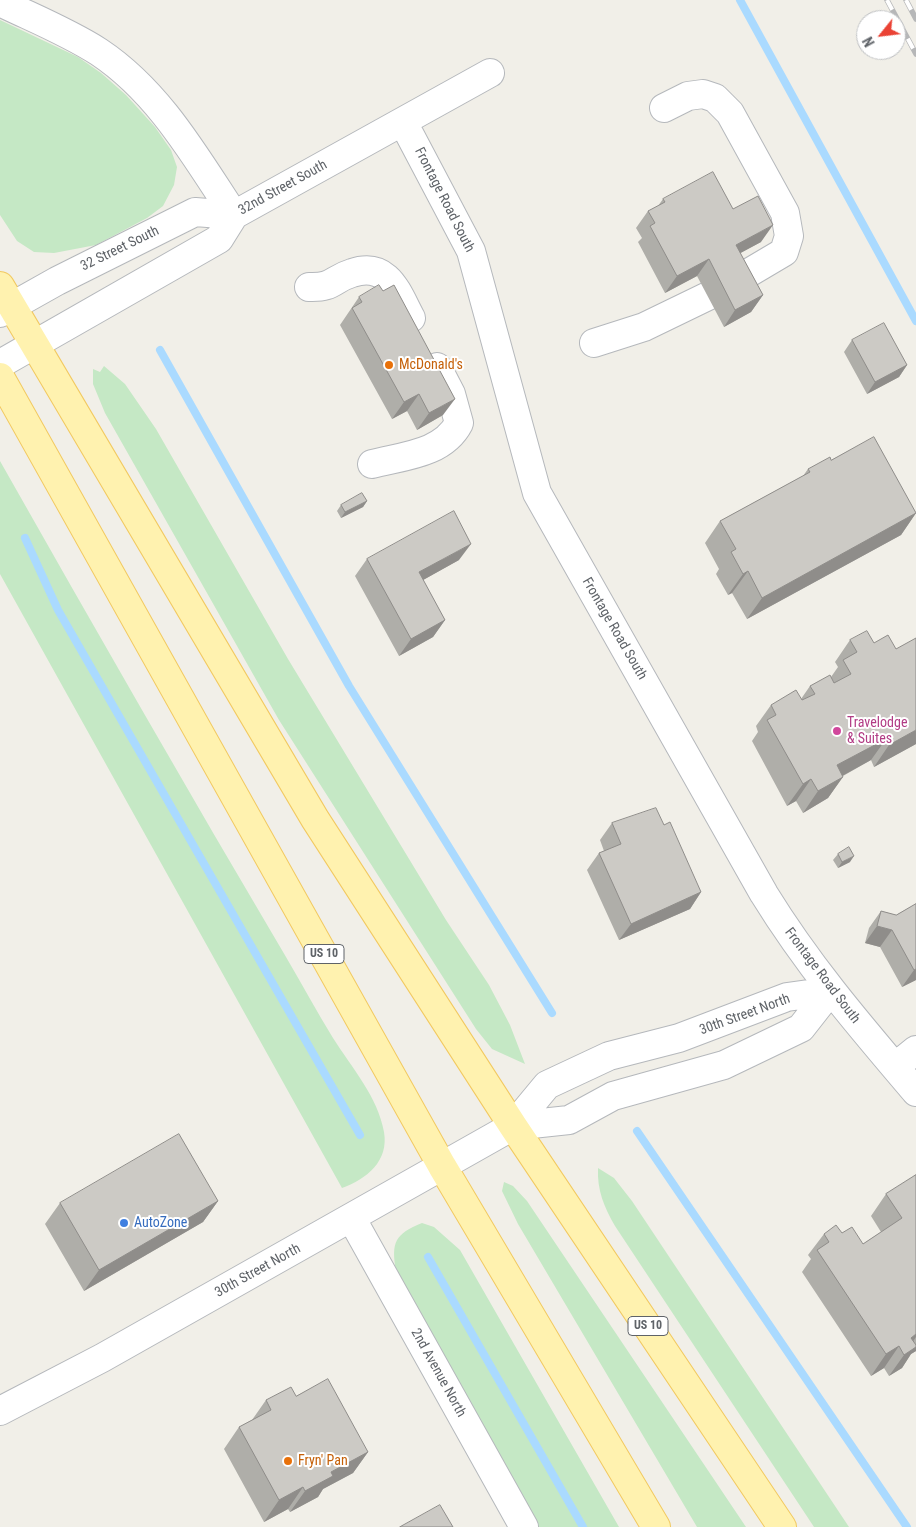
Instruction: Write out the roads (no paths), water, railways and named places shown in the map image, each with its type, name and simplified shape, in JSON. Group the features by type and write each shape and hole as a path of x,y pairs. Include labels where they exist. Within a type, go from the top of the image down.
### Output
{"main road":[{"name":"US 10","path":"4,302 34,345 315,820 513,1126 782,1527"},
{"name":"US 10","path":"0,377 442,1166 656,1527"}],"street":[{"path":"0,2 70,34 100,52 131,77 159,105 234,215"},
{"name":"32nd Street South","path":"0,364 219,239 234,215 490,73"},
{"path":"664,108 688,96 703,94 715,98 730,113 785,213 789,236 784,252 735,282"},
{"name":"Frontage Road South","path":"403,122 471,251 537,493 764,894 794,943 830,991 916,1092"},
{"name":"32 Street South","path":"4,302 195,212 234,215"},
{"path":"309,287 324,288 352,273 378,271 391,280 451,394 459,423 453,435 424,453 406,455 372,464"},
{"path":"594,343 644,326 708,296"},
{"name":"30th Street North","path":"513,1126 569,1120 613,1096 724,1064 801,1028 830,991"},
{"name":"30th Street North","path":"0,1411 102,1358 513,1126 548,1085 609,1056 679,1038 787,998 830,991"},
{"path":"895,1067 916,1050"},
{"name":"2nd Avenue North","path":"352,1218 524,1527"}],"waterway":[{"path":"740,0 916,321"},
{"path":"160,350 349,686 552,1013"},
{"path":"25,538 58,610 360,1135"},
{"path":"637,1131 907,1527"},
{"path":"428,1257 583,1527"}],"railway":[{"path":"887,0 916,54"},
{"path":"906,0 916,19"}],"place":[{"name":"McDonald's","path":"389,365"},
{"name":"Travelodge & Suites","path":"837,731"},
{"name":"AutoZone","path":"124,1223"},
{"name":"Fryn' Pan","path":"288,1461"}]}
